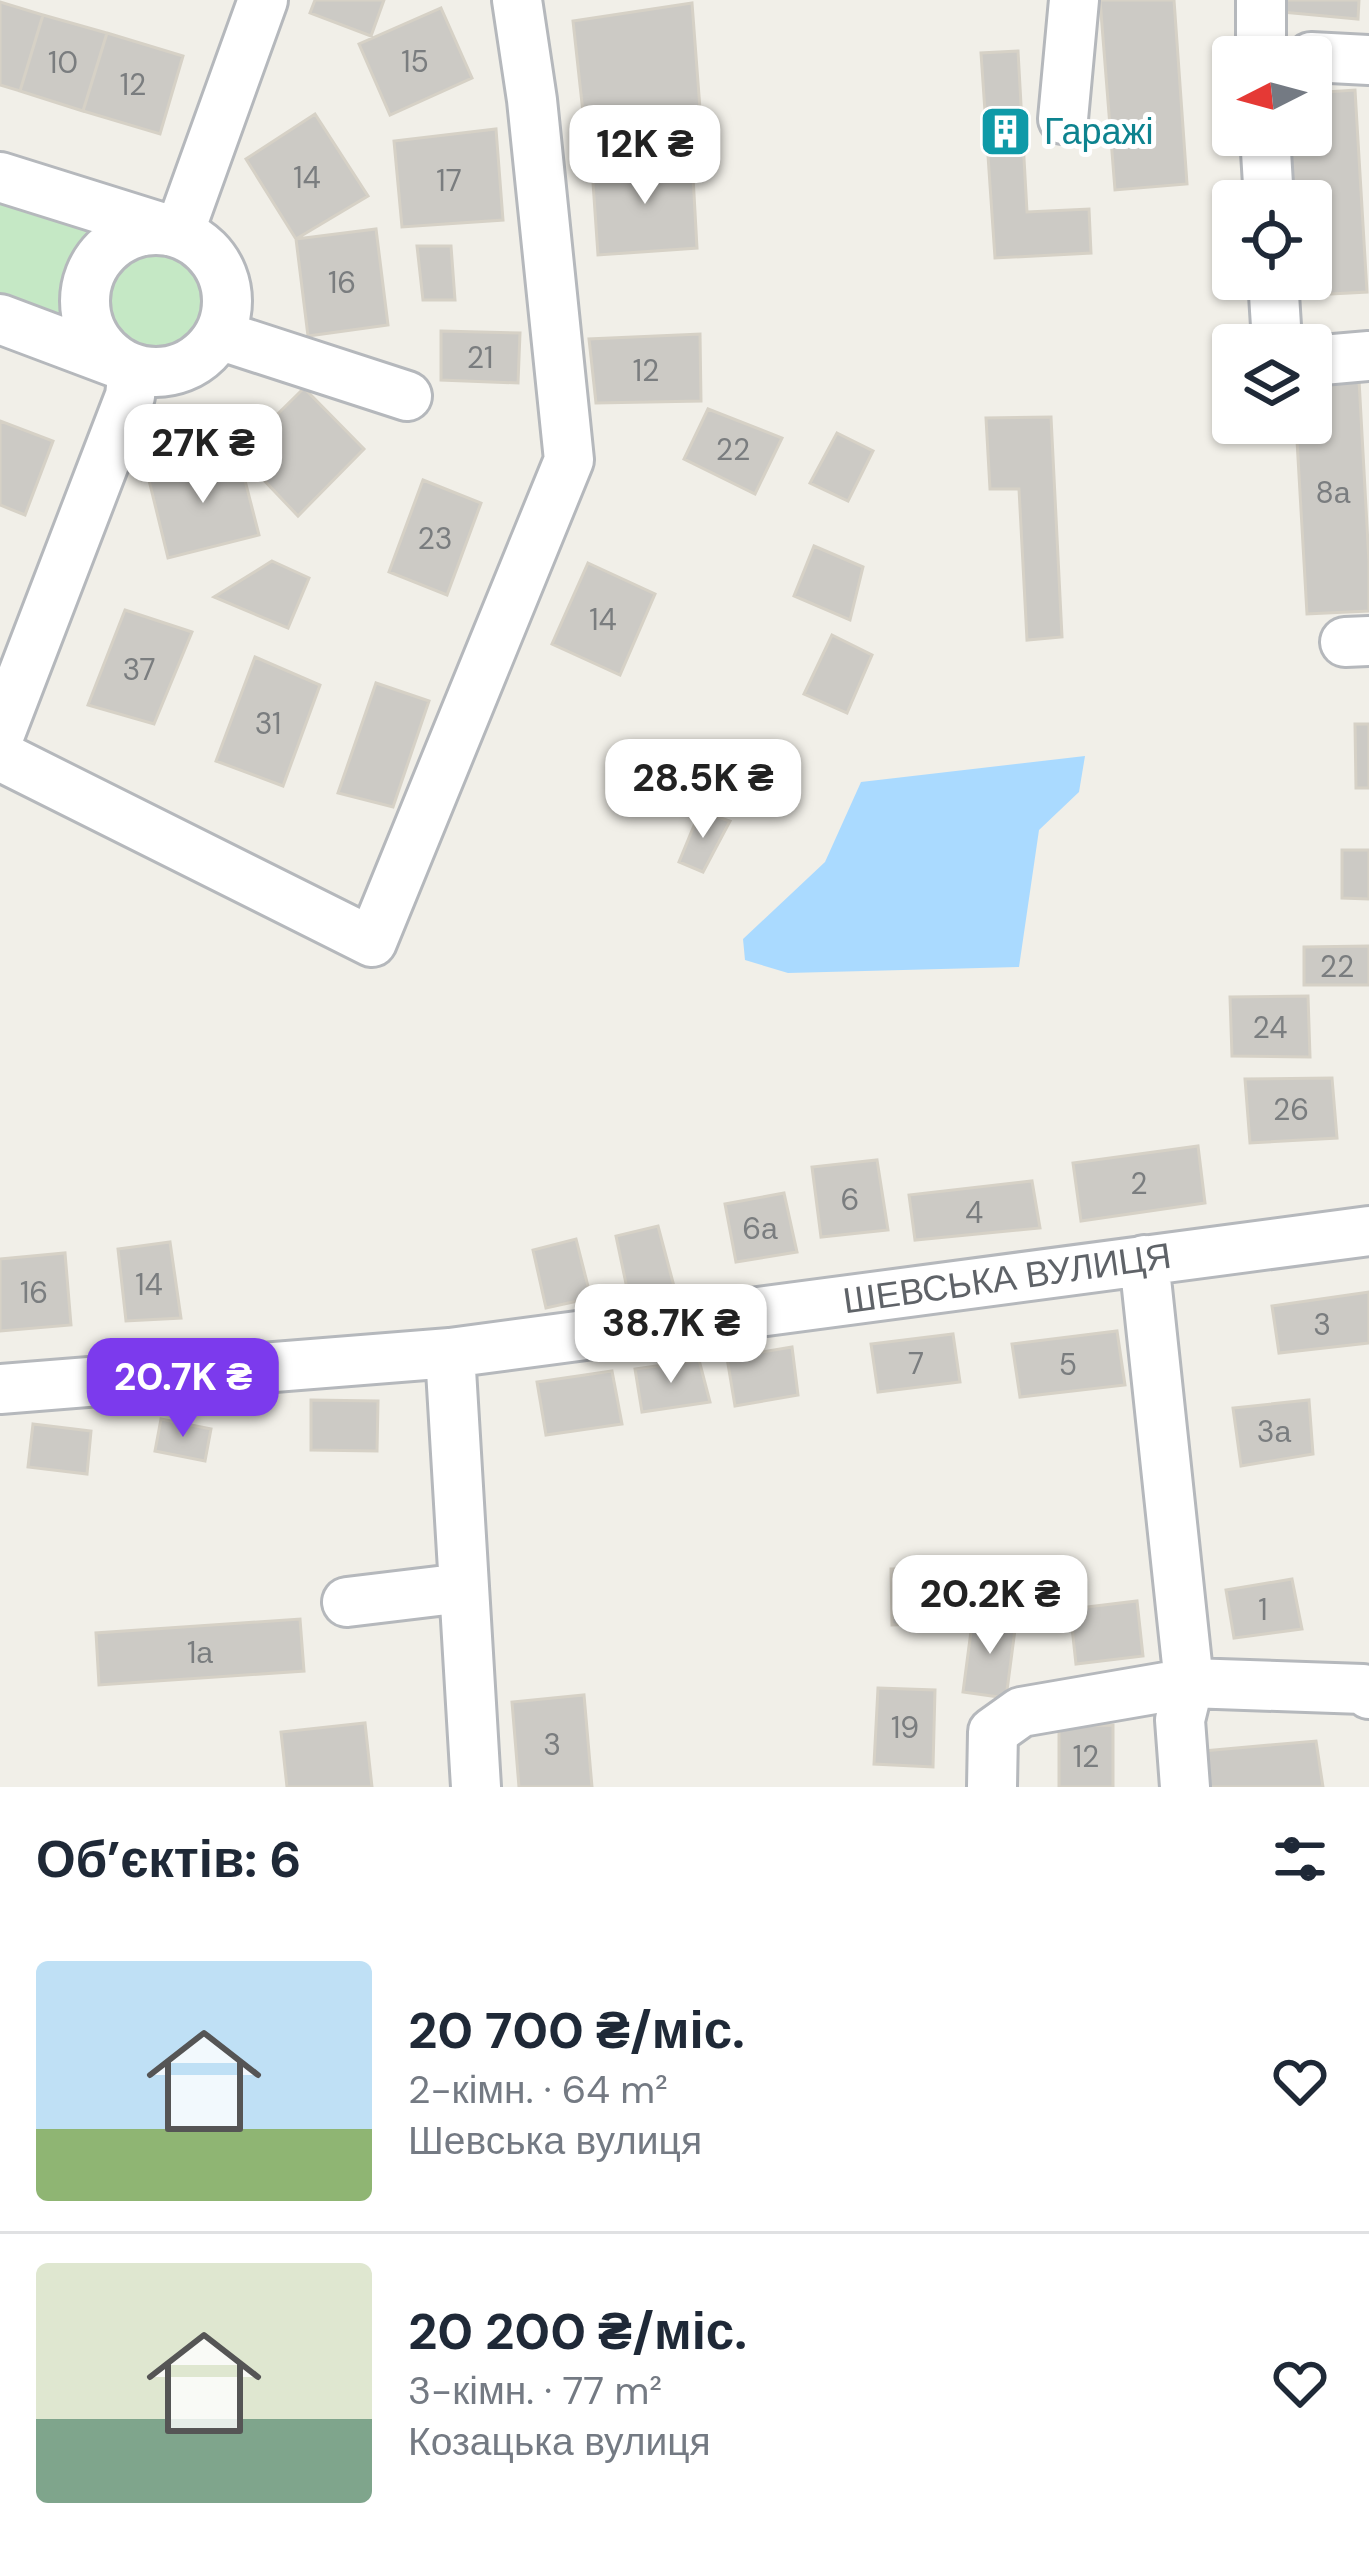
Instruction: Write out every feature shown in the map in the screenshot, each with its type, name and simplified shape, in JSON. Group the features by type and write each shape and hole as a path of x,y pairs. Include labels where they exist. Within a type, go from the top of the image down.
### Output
{"street":[{"path":"179,233 263,0"},
{"path":"0,756 372,943 568,460 532,100 517,0"},
{"path":"1063,119 1074,0"},
{"path":"1261,0 1261,36"},
{"path":"1332,58 1369,60"},
{"path":"0,177 197,242 223,274 227,294 219,334 203,354 182,367 158,372 133,368 0,319"},
{"path":"133,368 109,355 92,333 85,306 88,278 102,254 124,237 151,230 179,233"},
{"path":"219,334 406,396"},
{"path":"1332,359 1369,356"},
{"path":"0,734 130,396 133,368"},
{"name":"ШЕВСЬКА ВУЛИЦЯ","path":"0,1389 450,1353 1369,1231"},
{"path":"1144,1260 1189,1683 1180,1720 1185,1787"},
{"path":"450,1353 476,1787"},
{"path":"346,1602 463,1588"},
{"path":"992,1787 993,1732 1021,1712 1189,1683 1363,1689 1369,1694"}],"green space":[{"path":"0,193 88,218 97,235 80,272 70,317 53,327 0,307"},
{"path":"156,250 175,254 192,265 203,282 207,301 203,320 192,337 175,348 156,352 137,348 120,337 109,320 105,301 109,282 120,265 137,254"}],"water":[{"path":"1085,756 1079,792 1039,830 1019,967 788,973 745,960 743,939 825,862 861,782"}],"building":[{"path":"315,0 384,0 371,36 310,13"},
{"path":"1100,0 1174,0 1187,184 1115,190"},
{"path":"1282,0 1359,0 1358,19 1281,12"},
{"path":"0,2 43,15 20,91 0,85"},
{"path":"692,3 701,122 586,140 573,21"},
{"path":"441,8 472,78 390,115 359,44"},
{"path":"43,15 107,33 83,111 20,91"},
{"path":"107,33 183,56 160,134 83,111"},
{"name":"Гаражі","path":"1018,51 1027,212 1089,209 1091,253 995,258 981,53"},
{"path":"1355,90 1367,292 1332,294 1332,180 1288,180 1286,156 1332,156 1332,92"},
{"path":"315,114 368,196 296,239 246,159"},
{"path":"496,129 503,220 402,227 394,141"},
{"path":"692,158 697,248 598,255 592,168"},
{"path":"376,229 388,325 308,336 296,239"},
{"path":"417,246 451,246 455,300 423,300"},
{"path":"441,331 520,333 518,383 441,380"},
{"path":"700,334 701,401 596,403 589,339"},
{"path":"1359,380 1369,611 1307,614 1297,444 1332,444 1332,382"},
{"path":"304,388 364,449 298,516 238,453"},
{"path":"708,409 782,438 755,494 684,459"},
{"path":"1051,417 1062,637 1027,640 1019,489 990,489 986,418"},
{"path":"0,421 53,441 25,515 0,505"},
{"path":"837,433 873,451 848,501 810,483"},
{"path":"238,453 259,535 168,558 148,476"},
{"path":"423,480 481,503 447,595 389,572"},
{"path":"814,546 863,567 850,620 794,596"},
{"path":"272,561 309,578 288,628 214,597"},
{"path":"588,563 655,594 620,675 552,644"},
{"path":"125,610 192,632 154,724 88,705"},
{"path":"832,635 872,655 847,713 804,694"},
{"path":"255,657 320,685 283,786 216,761"},
{"path":"376,683 429,701 393,807 338,793"},
{"path":"1355,724 1369,724 1369,788 1356,788"},
{"path":"700,811 730,821 703,872 679,862"},
{"path":"1342,850 1369,850 1369,899 1342,898"},
{"path":"1369,946 1369,985 1304,985 1304,947"},
{"path":"1308,996 1310,1057 1232,1056 1230,997"},
{"path":"1332,1078 1337,1138 1250,1143 1245,1079"},
{"path":"1198,1146 1205,1203 1081,1221 1073,1163"},
{"path":"877,1160 888,1230 821,1237 812,1167"},
{"path":"1032,1181 1040,1228 915,1240 909,1195"},
{"path":"784,1193 797,1252 736,1262 725,1204"},
{"path":"658,1226 675,1290 629,1298 616,1236"},
{"path":"576,1239 591,1298 546,1308 533,1250"},
{"path":"170,1242 181,1318 126,1321 118,1249"},
{"path":"65,1253 71,1325 0,1331 0,1259"},
{"path":"1369,1292 1369,1343 1279,1353 1272,1306"},
{"path":"1117,1331 1125,1385 1020,1397 1012,1344"},
{"path":"953,1334 960,1382 878,1392 871,1344"},
{"path":"792,1347 798,1395 735,1406 727,1358"},
{"path":"699,1360 710,1402 642,1412 635,1369"},
{"path":"612,1371 622,1424 546,1435 537,1382"},
{"path":"311,1400 378,1401 377,1451 311,1450"},
{"path":"1309,1400 1313,1454 1241,1466 1233,1408"},
{"path":"161,1419 211,1429 205,1461 155,1451"},
{"path":"33,1424 91,1431 87,1474 28,1467"},
{"path":"956,1568 958,1623 892,1625 891,1569"},
{"path":"1292,1579 1302,1629 1234,1638 1226,1590"},
{"path":"1137,1601 1143,1656 1076,1664 1070,1609"},
{"path":"973,1616 1016,1622 1006,1698 963,1692"},
{"path":"300,1619 304,1671 99,1685 96,1633"},
{"path":"878,1688 935,1690 933,1767 874,1764"},
{"path":"584,1695 592,1787 519,1787 512,1702"},
{"path":"365,1723 372,1787 287,1787 281,1732"},
{"path":"1113,1725 1113,1787 1059,1787 1059,1726"},
{"path":"1316,1741 1323,1787 1196,1787 1191,1752"}],"place":[{"name":"Гаражі","path":"1005,131"}]}
